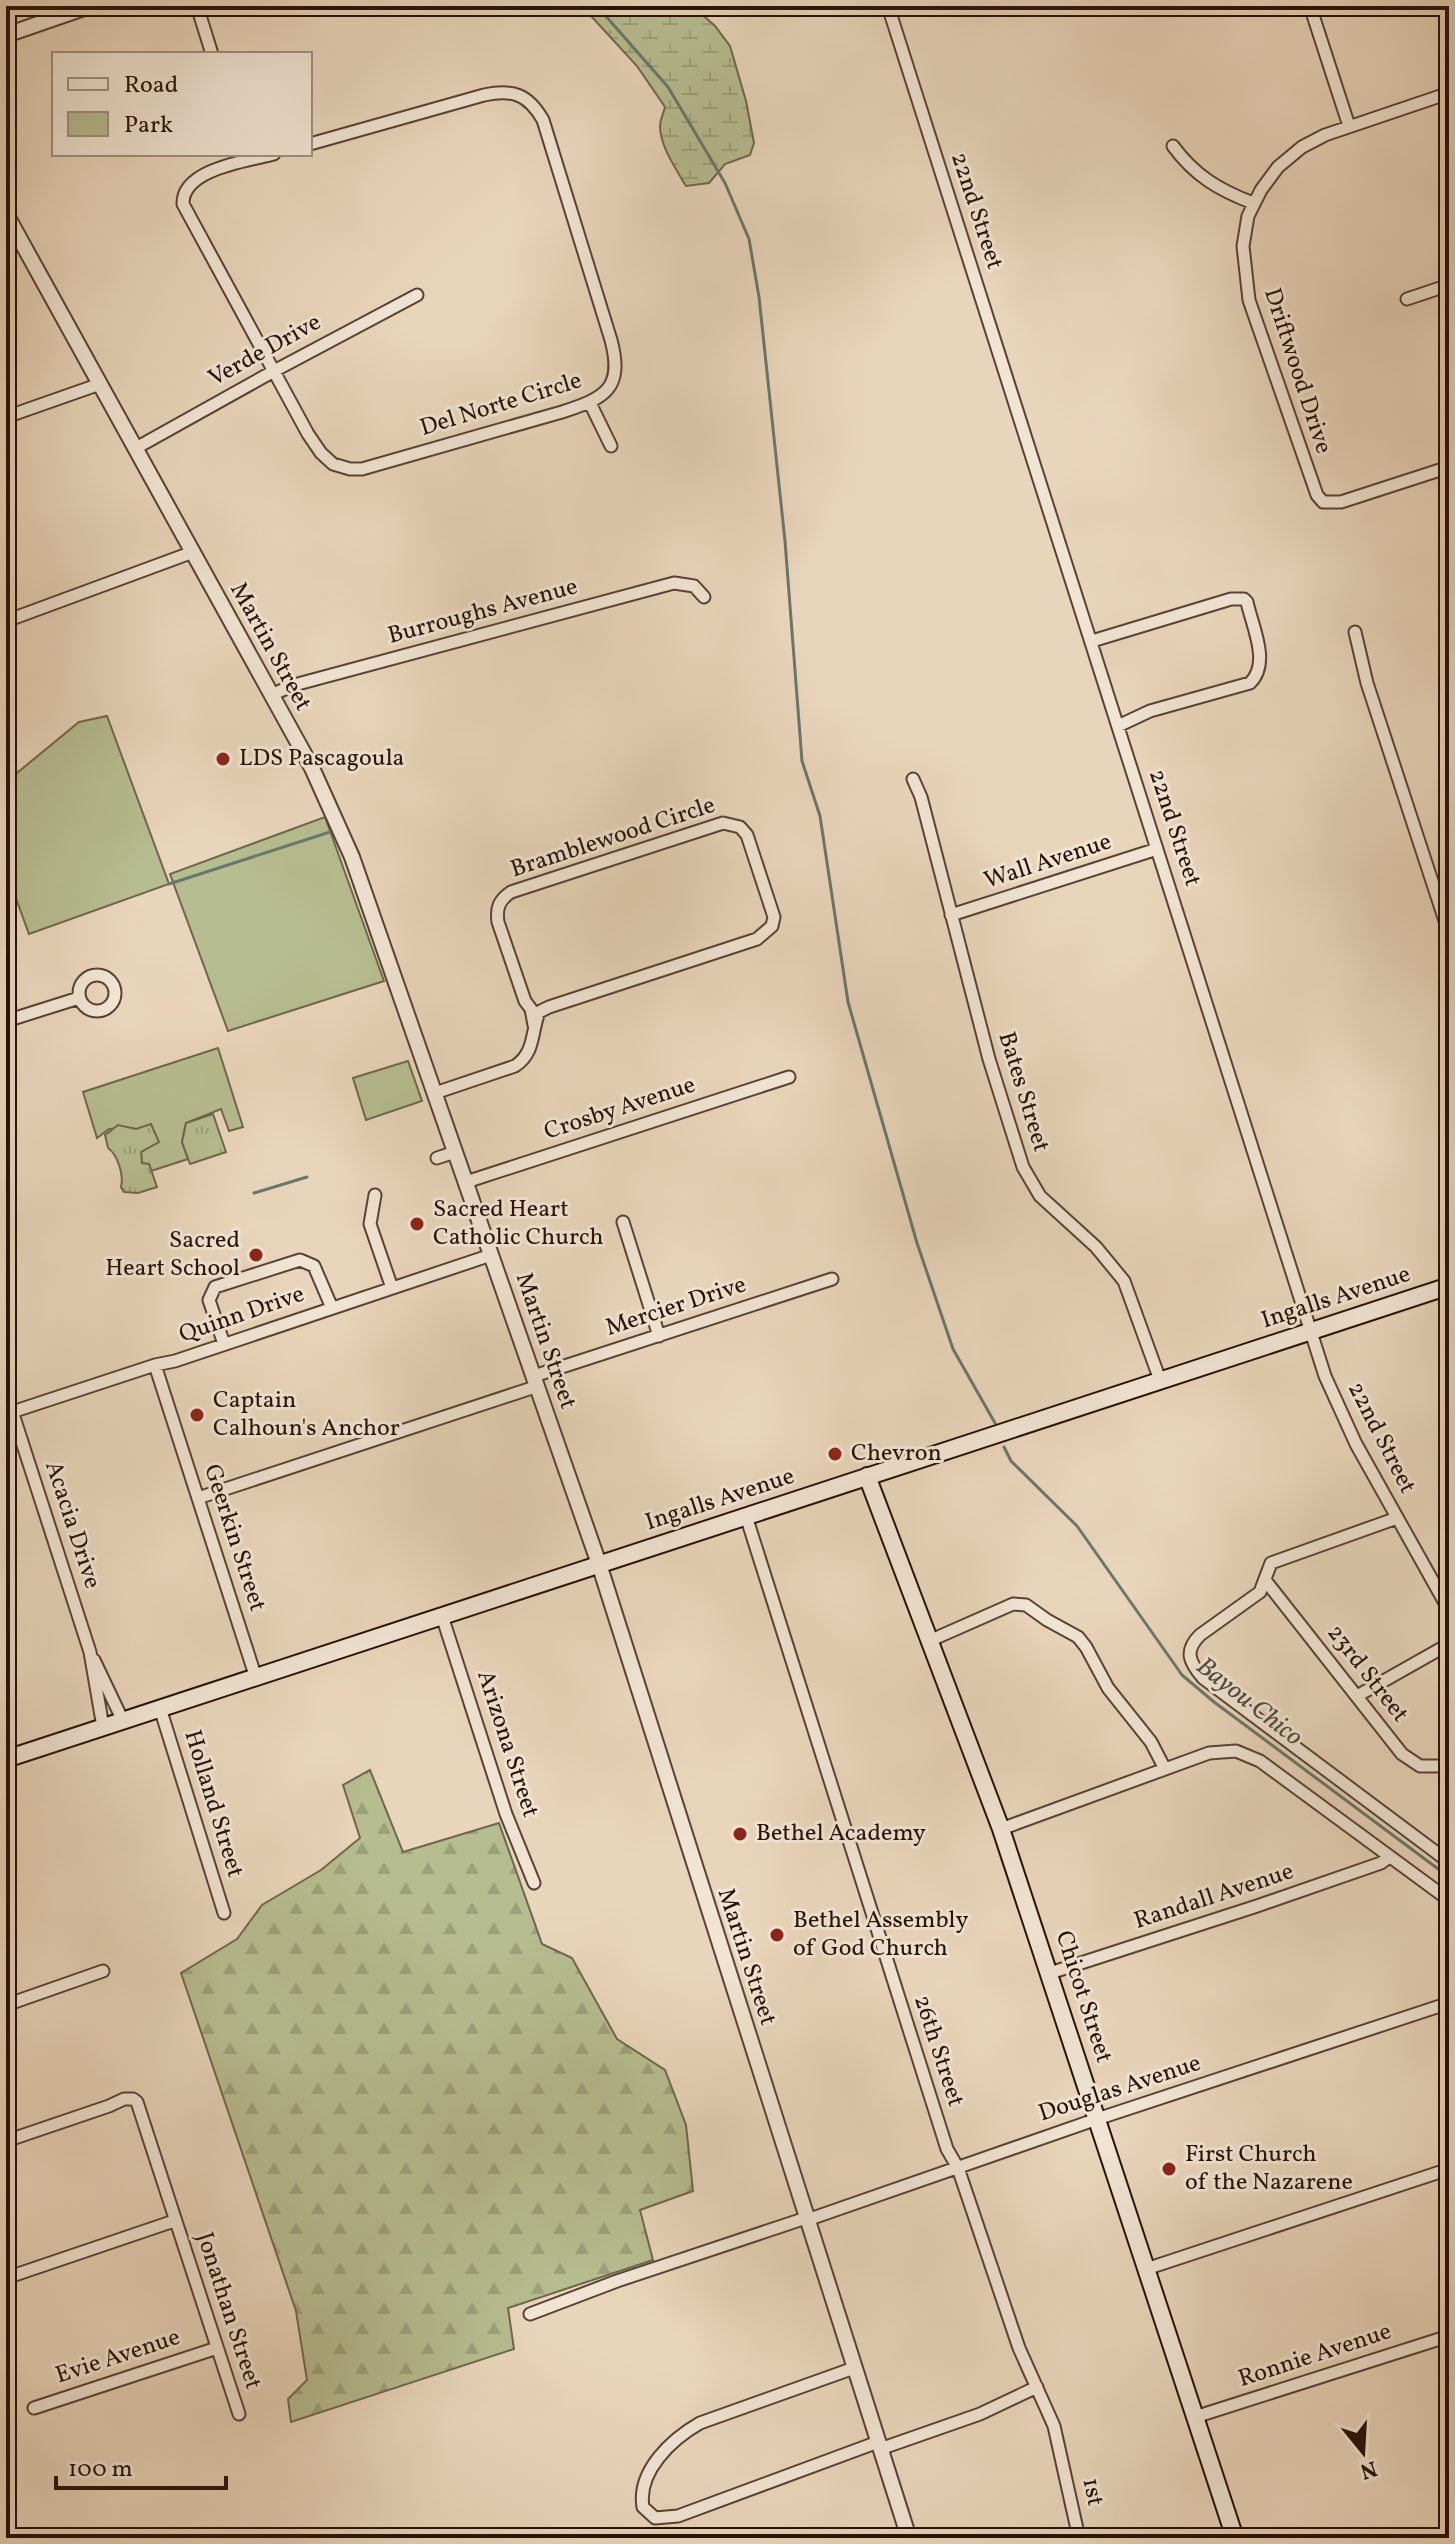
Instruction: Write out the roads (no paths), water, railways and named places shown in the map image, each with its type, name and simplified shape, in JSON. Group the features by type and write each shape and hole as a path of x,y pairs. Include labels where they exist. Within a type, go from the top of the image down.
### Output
{"main road":[{"name":"Ingalls Avenue","path":"6,1759 1449,1286"},
{"name":"Chicot Street","path":"867,1476 1001,1829 1235,2538"}],"street":[{"path":"197,6 211,52"},
{"name":"22nd Street","path":"888,6 1310,1332 1343,1419 1449,1610"},
{"path":"1310,6 1349,126"},
{"path":"6,35 80,8"},
{"name":"Del Norte Circle","path":"241,158 198,177 184,191 183,204 321,453 333,464 350,469 385,464 590,403 608,390 614,377 616,360 543,120 528,99 512,92 484,95 312,143"},
{"path":"1173,146 1206,182 1253,203 1278,167 1325,135 1449,93"},
{"name":"Driftwood Drive","path":"1253,203 1243,246 1246,290 1312,488 1323,502 1341,502 1449,467"},
{"name":"Martin Street","path":"6,214 312,768 352,857 599,1564 909,2538"},
{"path":"1407,299 1449,285"},
{"name":"Verde Drive","path":"136,448 417,295"},
{"path":"6,417 100,384"},
{"path":"590,403 611,446"},
{"path":"6,621 193,552"},
{"name":"Burroughs Avenue","path":"271,695 294,685 674,583 694,586 704,597"},
{"path":"1092,641 1231,599 1247,602 1260,663 1250,683 1150,711 1118,726"},
{"path":"1355,632 1367,683 1449,933"},
{"name":"Bates Street","path":"913,779 921,797 989,1059 1023,1167 1040,1196 1096,1247 1119,1274 1130,1294 1160,1380"},
{"name":"Bramblewood Circle","path":"723,823 740,827 747,835 774,917 766,933 757,939 535,1010 525,1001 498,922 497,913 503,897 723,823"},
{"name":"Wall Avenue","path":"951,915 1157,849"},
{"path":"6,1021 79,998"},
{"name":"Bramblewood Circle","path":"435,1093 515,1066 524,1060 532,1047 535,1010"},
{"name":"Crosby Avenue","path":"466,1182 789,1077"},
{"path":"437,1158 455,1152"},
{"path":"375,1195 370,1224 392,1288"},
{"path":"623,1222 659,1336"},
{"name":"Quinn Drive","path":"9,1412 175,1361 491,1255"},
{"path":"224,1344 209,1300 215,1287 300,1260 314,1266 332,1308"},
{"name":"Mercier Drive","path":"198,1498 659,1336 832,1279"},
{"name":"Geerkin Street","path":"155,1365 256,1678"},
{"name":"Acacia Drive","path":"9,1412 90,1652 123,1721"},
{"name":"26th Street","path":"746,1516 913,2049 947,2149 958,2168 1019,2348 1054,2426 1062,2454"},
{"path":"1397,1518 1283,1557 1268,1567 1260,1592 1192,1643 1190,1660 1203,1678 1449,1862"},
{"name":"23rd Street","path":"1265,1580 1402,1754 1414,1764 1436,1768 1449,1766"},
{"path":"929,1641 1013,1604 1026,1605 1078,1637 1108,1688 1138,1723 1165,1769"},
{"name":"Arizona Street","path":"442,1616 506,1814 534,1883"},
{"path":"1357,1696 1449,1644"},
{"name":"Acacia Drive","path":"90,1652 103,1727"},
{"name":"Holland Street","path":"160,1708 224,1913"},
{"path":"1001,1829 1224,1750 1248,1754 1449,1900"},
{"name":"Randall Avenue","path":"1050,1973 1257,1906 1381,1863 1389,1857"},
{"path":"6,2005 103,1971"},
{"name":"Douglas Avenue","path":"530,2314 617,2281 1449,2003"},
{"name":"Jonathan Street","path":"6,2141 124,2099 137,2102 239,2414"},
{"path":"1146,2269 1449,2169"},
{"path":"6,2278 174,2221"},
{"name":"Ronnie Avenue","path":"1195,2417 1449,2336"},
{"name":"Evie Avenue","path":"34,2408 217,2348"},
{"path":"854,2368 700,2423 682,2433 668,2445 646,2482 643,2507 655,2518 678,2516 968,2418 1037,2387"},
{"name":"1st","path":"1062,2454 1079,2538"}],"waterway":[{"path":"597,6 668,87 725,183 749,239 759,297 785,541 802,761 820,816 848,1002 917,1243 953,1349 995,1423"},
{"path":"169,884 330,832"},
{"path":"254,1193 307,1177"},
{"name":"Bayou Chico","path":"1004,1447 1011,1461 1077,1526 1182,1675 1449,1877"}],"place":[{"name":"LDS Pascagoula","path":"223,759"},
{"name":"Sacred Heart Catholic Church","path":"417,1224"},
{"name":"Sacred Heart School","path":"256,1255"},
{"name":"Captain Calhoun's Anchor","path":"197,1415"},
{"name":"Chevron","path":"835,1454"},
{"name":"Bethel Academy","path":"740,1834"},
{"name":"Bethel Assembly of God Church","path":"777,1935"},
{"name":"First Church of the Nazarene","path":"1169,2169"}]}
